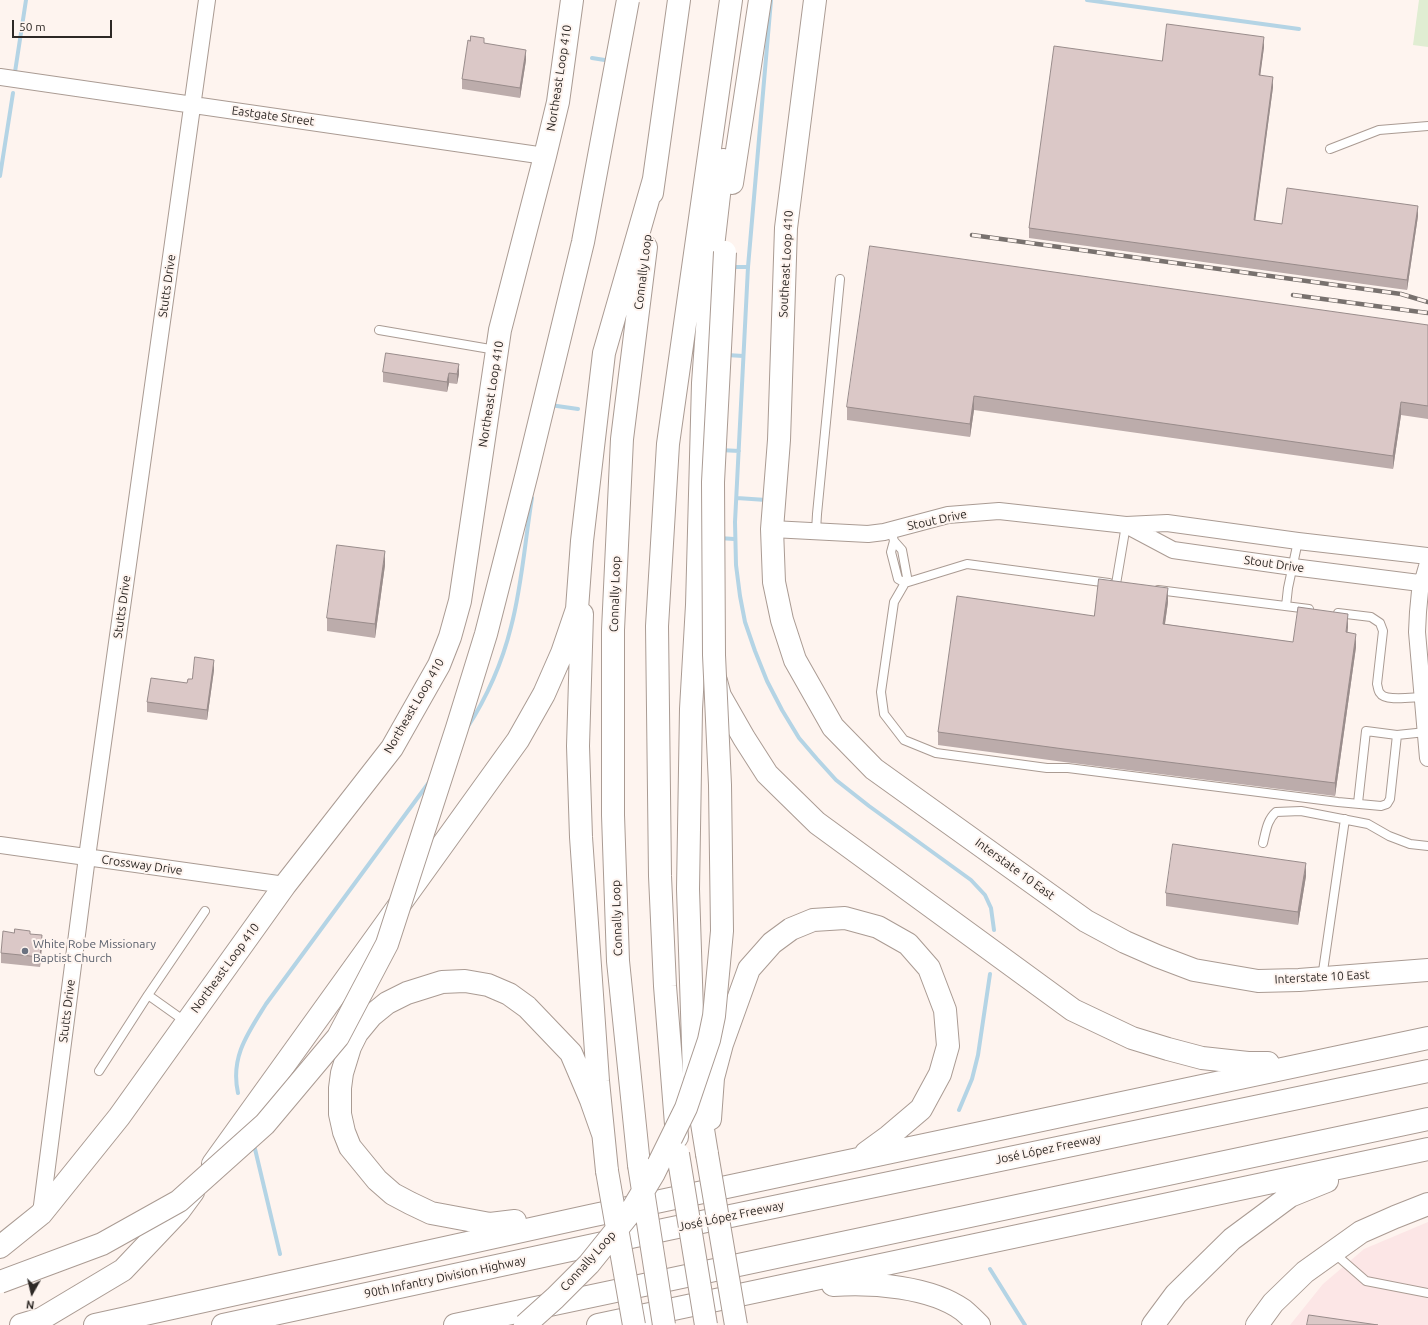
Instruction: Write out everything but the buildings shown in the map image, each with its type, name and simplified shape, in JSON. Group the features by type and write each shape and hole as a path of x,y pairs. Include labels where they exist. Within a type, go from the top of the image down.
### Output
{"main road":[{"name":"Northeast Loop 410","path":"41,1214 119,1117 285,885 392,748 439,665 450,637 460,601 500,330 558,102 572,0"},
{"path":"0,1282 102,1244 179,1200 265,1124 338,1037 387,944 458,728 483,641 527,474 583,242 628,0"},
{"name":"Connally Loop","path":"664,1325 639,1165 618,961 613,815 613,630 622,438 654,180 679,0"},
{"path":"706,1325 678,1154 664,986 660,884 657,626 668,444 731,0"},
{"path":"736,1325 706,1154 694,1074 688,889 691,709 697,605 703,383 713,247 725,140 744,0"},
{"name":"Connally Loop","path":"526,1325 590,1264 630,1213 654,1173 686,1108 709,1040 714,1016 722,931 720,785 714,655 713,482 725,252 733,179 760,0"},
{"name":"Southeast Loop 410","path":"772,529 778,440 786,228 815,0"},
{"path":"21,1325 41,1319 123,1270 179,1211 509,753 544,694 562,653 577,609 582,541 604,353 654,180"},
{"name":"Interstate 10 East","path":"772,529 774,582 782,620 795,660 833,727 874,769 1086,921 1125,942 1194,970 1258,981 1299,980 1428,970"},
{"path":"582,541 581,658 578,746 580,837 598,1081 607,1171 634,1325"},
{"path":"697,605 720,696 767,774 817,823 1073,1010 1132,1038 1202,1058 1248,1063 1305,1064"},
{"path":"706,1154 713,1078 722,1044 749,969 772,943 791,929 812,920 845,918 878,928 908,944 929,968 945,1010 948,1046 940,1074 921,1109 888,1137 858,1158"},
{"path":"590,1216 528,1219 490,1224 431,1213 399,1197 377,1180 350,1147 344,1132 340,1114 340,1088 342,1073 350,1047 357,1033 371,1016 387,1003 407,993 442,982 465,982 488,986 509,994 527,1007 570,1053 604,1134"},
{"path":"95,1325 858,1158 1428,1038"},
{"name":"José López Freeway","path":"668,1229 1428,1071"},
{"path":"455,1325 1428,1119"},
{"path":"598,1325 1428,1149"},
{"path":"1153,1325 1176,1294 1232,1239 1290,1196 1377,1160"},
{"path":"1257,1325 1274,1303 1305,1272 1361,1232 1428,1204"},
{"path":"0,1247 41,1214"},
{"name":"90th Infantry Division Highway","path":"223,1325 668,1229"},
{"path":"762,1290 851,1283 904,1288 938,1297 963,1310 979,1325"}],"street":[{"name":"Stutts Drive","path":"41,1214 87,857 207,0"},
{"name":"Eastgate Street","path":"0,77 545,156"},
{"name":"Stout Drive","path":"772,529 892,536 948,515 999,511 1126,525 1168,523 1428,556"},
{"name":"Stout Drive","path":"1126,525 1173,550 1293,567 1425,583"},
{"path":"1428,563 1418,612 1417,632 1424,667 1423,697 1428,758"},
{"name":"Crossway Drive","path":"0,845 285,885"}],"lane":[{"path":"1330,149 1379,130 1428,126"},
{"path":"816,531 840,279"},
{"path":"379,330 497,350"},
{"path":"1116,584 1126,525"},
{"path":"892,536 891,552 903,580 894,602 881,692 884,714 904,740 936,754 1047,768 1068,768 1338,802 1381,806 1387,804 1390,799 1397,735"},
{"path":"1286,606 1298,540"},
{"path":"903,580 967,564 1127,585"},
{"path":"1147,588 1317,610"},
{"path":"1332,612 1371,617 1380,623 1383,631 1377,684 1379,692 1383,697 1395,699 1423,697"},
{"path":"1358,803 1366,731 1397,735 1426,732"},
{"path":"1263,843 1268,824 1276,812 1301,811 1368,824 1389,836 1410,844 1428,846"},
{"path":"1322,978 1345,819"},
{"path":"99,1071 148,995 206,911"},
{"path":"148,995 186,1022"},
{"path":"1333,1252 1366,1281 1428,1294"}],"shaded area":[{"path":"1428,1222 1428,1325 1290,1325 1323,1284 1364,1249"}],"green space":[{"path":"1419,0 1428,0 1428,47 1413,45"}],"waterway":[{"path":"15,72 26,0"},
{"path":"771,0 748,267 735,522 736,565 745,622 767,681 799,738 836,780 869,806 971,880 985,895 991,908 994,930"},
{"path":"1087,0 1299,29"},
{"path":"592,58 611,61"},
{"path":"0,176 13,93"},
{"path":"731,267 748,267"},
{"path":"727,355 743,356"},
{"path":"550,405 578,409"},
{"path":"720,450 739,451"},
{"path":"467,728 493,679 507,640 518,595 532,498"},
{"path":"737,498 766,500"},
{"path":"719,538 734,539"},
{"path":"238,1093 236,1068 242,1046 259,1015 430,781"},
{"path":"959,1110 972,1079 978,1055 990,974"},
{"path":"255,1149 280,1254"},
{"path":"990,1269 1025,1325"}],"railway":[{"path":"972,235 1401,294 1428,302"},
{"path":"1293,295 1428,313"}],"place":[{"name":"White Robe Missionary Baptist Church","path":"25,951"}]}
